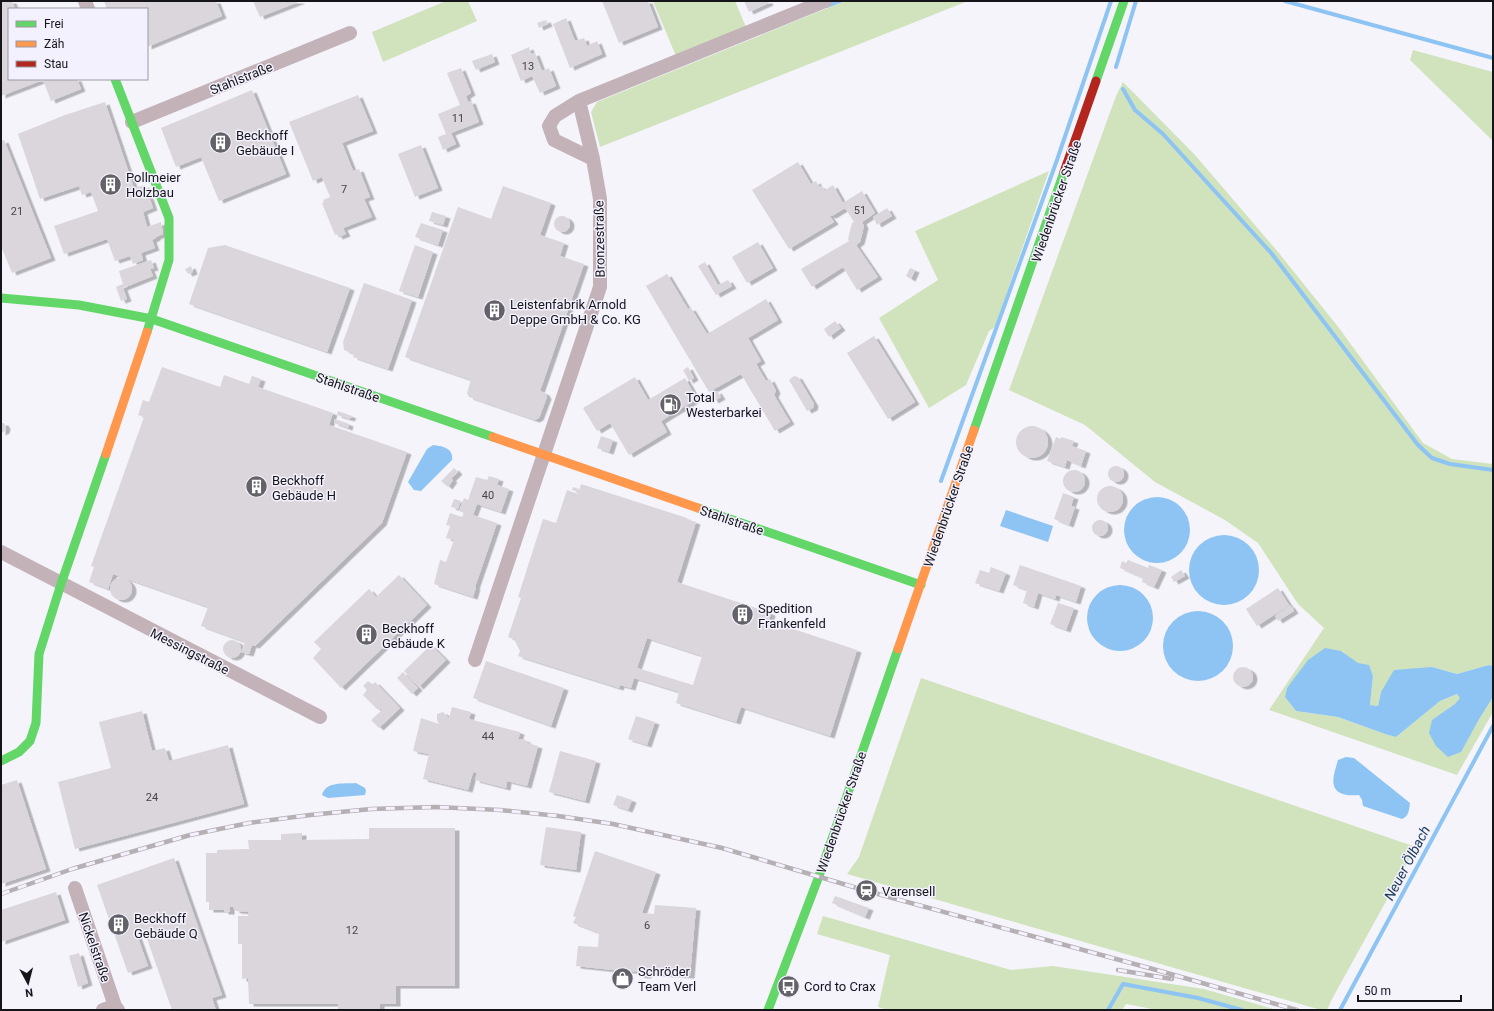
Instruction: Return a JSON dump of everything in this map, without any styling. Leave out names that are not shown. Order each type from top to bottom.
[{"type":"street","points":[[593,159],[554,140],[549,126],[555,116],[579,100],[825,1]]},
{"type":"street","name":"Wiedenbrücker Straße","points":[[768,1010],[819,876],[1124,1]]},
{"type":"street","name":"Stahlstraße","points":[[132,122],[350,33]]},
{"type":"street","points":[[1,761],[19,752],[30,741],[36,723],[39,654],[61,584],[152,319],[169,260],[169,218],[115,80]]},
{"type":"street","name":"Bronzestraße","points":[[544,455],[600,287],[600,199],[593,159],[579,100]]},
{"type":"street","name":"Stahlstraße","points":[[1,298],[79,305],[152,319],[921,585]]},
{"type":"street","points":[[474,660],[544,455]]},
{"type":"street","name":"Messingstraße","points":[[1,552],[320,717]]},
{"type":"street","name":"Nickelstraße","points":[[75,888],[112,1009]]},
{"type":"green space","points":[[446,1],[468,1],[477,21],[383,62],[372,32]]},
{"type":"green space","points":[[653,1],[735,1],[746,27],[676,56]]},
{"type":"green space","points":[[845,1],[968,1],[600,147],[591,112],[597,102]]},
{"type":"green space","points":[[1413,50],[1493,72],[1493,141],[1410,60]]},
{"type":"green space","points":[[1123,82],[1195,155],[1278,252],[1339,328],[1423,443],[1452,459],[1493,464],[1493,666],[1489,665],[1457,674],[1432,667],[1381,692],[1378,706],[1370,705],[1373,676],[1369,666],[1358,664],[1341,651],[1287,688],[1285,697],[1296,711],[1338,717],[1396,737],[1440,701],[1457,694],[1461,698],[1455,704],[1478,721],[1493,697],[1493,712],[1457,775],[1269,710],[1324,628],[1298,604],[1258,543],[1225,520],[1155,482],[1085,425],[1009,390],[1116,96]]},
{"type":"green space","points":[[1049,171],[995,327],[989,331],[966,385],[929,408],[879,318],[938,280],[915,231]]},
{"type":"green space","points":[[921,678],[1416,847],[1327,1010],[1321,1010],[847,874],[859,857]]},
{"type":"green space","points":[[823,916],[1011,970],[1053,966],[1204,989],[1277,1010],[1157,1010],[1126,1004],[1122,1010],[888,1010],[878,1007],[890,955],[817,934]]},
{"type":"water","points":[[433,445],[447,448],[451,453],[452,460],[421,491],[414,490],[408,482],[427,449]]},
{"type":"water","points":[[1150,497],[1164,497],[1176,502],[1185,511],[1190,523],[1188,543],[1181,554],[1164,563],[1150,563],[1138,558],[1129,549],[1124,537],[1124,523],[1129,511],[1138,502]]},
{"type":"water","points":[[1006,510],[1053,526],[1048,542],[1000,526]]},
{"type":"water","points":[[1217,535],[1231,535],[1244,541],[1253,550],[1257,556],[1259,570],[1257,584],[1249,595],[1238,603],[1231,605],[1217,605],[1210,603],[1199,595],[1191,584],[1189,577],[1189,563],[1191,556],[1199,545],[1210,537]]},
{"type":"water","points":[[1114,585],[1126,585],[1139,590],[1144,594],[1151,605],[1153,618],[1151,631],[1144,642],[1133,649],[1126,651],[1114,651],[1101,646],[1092,637],[1087,624],[1087,612],[1092,599],[1101,590]]},
{"type":"water","points":[[1191,611],[1205,611],[1218,617],[1227,626],[1233,639],[1231,659],[1223,671],[1205,681],[1191,681],[1178,675],[1169,666],[1163,653],[1163,639],[1169,626],[1178,617]]},
{"type":"water","points":[[1325,648],[1341,651],[1358,663],[1369,665],[1373,676],[1370,705],[1378,706],[1381,692],[1394,670],[1432,667],[1457,674],[1489,665],[1493,666],[1493,697],[1461,752],[1448,757],[1436,746],[1429,733],[1432,720],[1455,704],[1460,698],[1457,694],[1440,701],[1396,737],[1338,717],[1296,711],[1285,697],[1287,688],[1308,660]]},
{"type":"water","points":[[1346,757],[1354,758],[1410,803],[1406,816],[1402,819],[1363,806],[1359,795],[1347,795],[1338,792],[1334,784],[1334,774],[1338,760]]},
{"type":"water","points":[[356,783],[365,788],[365,795],[328,798],[322,795],[327,787],[331,785]]},
{"type":"building","points":[[1,1],[12,1],[15,8],[8,8],[8,80],[43,80],[1,96]]},
{"type":"building","points":[[104,1],[216,1],[222,16],[148,47],[148,8],[107,8]]},
{"type":"building","points":[[253,1],[301,1],[260,17]]},
{"type":"building","points":[[602,1],[648,1],[658,27],[619,43]]},
{"type":"building","points":[[744,1],[768,1],[769,3],[749,12]]},
{"type":"building","points":[[566,18],[575,41],[584,38],[587,46],[597,41],[602,54],[570,68],[553,24]]},
{"type":"building","points":[[546,20],[548,24],[539,28],[537,23]]},
{"type":"building","points":[[529,47],[531,54],[535,53],[542,71],[549,68],[556,86],[540,93],[532,76],[521,81],[511,55]]},
{"type":"building","points":[[492,54],[495,62],[476,70],[472,61]]},
{"type":"building","points":[[461,68],[471,93],[466,96],[468,102],[471,101],[479,122],[451,133],[456,144],[443,150],[438,137],[446,134],[438,114],[460,105],[447,73]]},
{"type":"building","points":[[43,80],[77,80],[81,89],[51,101]]},
{"type":"building","name":"Beckhoff Gebäude I","points":[[252,90],[286,174],[219,201],[201,157],[176,167],[161,128]]},
{"type":"building","points":[[358,95],[373,131],[342,143],[353,171],[359,169],[370,197],[364,199],[372,217],[343,228],[346,234],[338,237],[337,234],[335,235],[322,203],[324,202],[323,200],[330,197],[322,177],[313,181],[289,122]]},
{"type":"building","name":"Pollmeier Holzbau","points":[[105,102],[134,188],[145,185],[153,208],[143,212],[147,227],[161,222],[163,234],[152,240],[155,248],[141,253],[143,260],[133,264],[130,256],[115,261],[107,239],[64,254],[54,226],[98,211],[91,192],[82,195],[79,186],[40,199],[18,134],[65,115]]},
{"type":"building","points":[[4,140],[51,258],[12,273],[1,246],[1,141]]},
{"type":"building","points":[[421,145],[438,188],[415,197],[398,154]]},
{"type":"building","points":[[798,162],[811,184],[816,181],[819,187],[821,186],[824,191],[833,185],[843,203],[862,191],[875,213],[862,222],[864,226],[860,242],[856,245],[878,277],[857,290],[843,267],[812,287],[801,269],[849,241],[848,239],[852,223],[854,222],[845,208],[832,216],[829,215],[834,222],[789,249],[752,190]]},
{"type":"building","name":"Leistenfabrik Arnold Deppe GmbH & Co. KG","points":[[503,186],[551,203],[540,235],[564,243],[560,256],[584,264],[540,391],[545,393],[547,397],[539,418],[535,420],[469,397],[467,393],[471,380],[405,357],[458,207],[491,219]]},
{"type":"building","points":[[887,208],[892,216],[877,225],[873,217]]},
{"type":"building","points":[[432,212],[446,216],[443,225],[429,221]]},
{"type":"building","points":[[559,216],[565,216],[570,221],[568,230],[565,232],[559,232],[554,227],[554,221]]},
{"type":"building","points":[[421,223],[443,230],[438,245],[415,237]]},
{"type":"building","points":[[758,242],[773,268],[747,283],[732,257]]},
{"type":"building","points":[[225,245],[350,288],[327,352],[189,304],[208,248]]},
{"type":"building","points":[[415,245],[433,252],[418,297],[399,291]]},
{"type":"building","points":[[151,260],[154,268],[150,269],[153,276],[123,288],[127,299],[121,301],[116,287],[123,284],[119,271]]},
{"type":"building","points":[[705,262],[718,285],[728,280],[732,286],[716,295],[698,266]]},
{"type":"building","points":[[191,266],[193,272],[188,274],[185,269]]},
{"type":"building","points":[[910,268],[915,270],[911,279],[906,276]]},
{"type":"building","points":[[667,274],[688,309],[691,308],[707,334],[766,299],[778,320],[748,338],[761,361],[756,364],[766,381],[770,379],[776,391],[774,395],[790,422],[775,431],[741,374],[709,392],[646,286]]},
{"type":"building","points":[[364,283],[412,300],[388,369],[353,357],[354,354],[344,350],[343,342]]},
{"type":"building","points":[[835,321],[841,328],[829,337],[824,329]]},
{"type":"building","points":[[874,336],[915,402],[888,419],[847,353]]},
{"type":"building","name":"Beckhoff Gebäude H","points":[[162,367],[220,387],[224,375],[249,384],[252,376],[261,379],[258,387],[333,413],[329,425],[407,452],[382,523],[255,646],[252,645],[249,654],[241,652],[245,642],[201,626],[208,607],[113,574],[108,589],[89,582],[94,567],[91,566],[144,417],[138,415],[143,400],[149,402]]},
{"type":"building","points":[[688,367],[694,378],[689,381],[683,370]]},
{"type":"building","points":[[794,376],[798,377],[814,404],[813,408],[807,411],[789,380]]},
{"type":"building","points":[[635,377],[648,400],[685,378],[697,399],[661,421],[667,432],[629,455],[610,423],[597,431],[583,408]]},
{"type":"building","points":[[717,391],[721,397],[714,401],[711,395]]},
{"type":"building","points":[[338,411],[352,416],[350,419],[337,415]]},
{"type":"building","points":[[335,419],[349,424],[348,428],[334,423]]},
{"type":"building","points":[[1,423],[4,423],[6,427],[5,431],[1,433]]},
{"type":"building","points":[[1029,426],[1035,426],[1045,433],[1048,442],[1047,448],[1041,455],[1035,458],[1029,458],[1019,451],[1016,445],[1016,439],[1023,429]]},
{"type":"building","points":[[601,436],[613,440],[609,452],[597,448]]},
{"type":"building","points":[[1056,437],[1074,441],[1072,446],[1086,451],[1081,466],[1067,460],[1065,467],[1047,461]]},
{"type":"building","points":[[1113,466],[1119,466],[1124,471],[1122,480],[1119,482],[1113,482],[1108,477],[1108,471]]},
{"type":"building","points":[[454,468],[458,472],[451,479],[453,480],[448,487],[441,481]]},
{"type":"building","points":[[1074,470],[1082,473],[1085,481],[1082,489],[1074,492],[1066,489],[1063,481],[1066,473]]},
{"type":"building","points":[[489,476],[499,479],[497,485],[509,489],[501,512],[477,504],[473,515],[497,523],[473,597],[434,584],[440,560],[446,562],[454,540],[446,538],[450,526],[446,525],[450,513],[462,517],[464,513],[459,511],[464,498],[468,500],[476,477],[487,480]]},
{"type":"building","points":[[581,484],[696,522],[677,582],[771,613],[769,621],[857,650],[830,736],[741,707],[736,722],[676,703],[679,692],[634,678],[631,688],[620,685],[619,688],[518,656],[520,651],[514,639],[508,637],[521,598],[518,597],[543,519],[556,523],[567,490],[578,494]],"holes":[[[647,638],[702,656],[693,685],[637,668]]]},
{"type":"building","points":[[1110,486],[1119,490],[1123,499],[1119,508],[1110,512],[1101,508],[1097,499],[1101,490]]},
{"type":"building","points":[[573,487],[579,489],[578,492],[572,490]]},
{"type":"building","points":[[1063,493],[1074,497],[1071,506],[1075,507],[1069,525],[1054,519]]},
{"type":"building","points":[[454,499],[461,501],[458,509],[451,507]]},
{"type":"building","points":[[1097,520],[1103,520],[1108,525],[1106,534],[1103,536],[1097,536],[1092,531],[1092,525]]},
{"type":"building","points":[[1128,560],[1148,568],[1149,565],[1162,570],[1154,587],[1142,582],[1143,578],[1120,568],[1122,561],[1126,563]]},
{"type":"building","points":[[1020,565],[1081,586],[1076,602],[1056,595],[1055,599],[1038,593],[1034,607],[1023,603],[1027,590],[1013,585]]},
{"type":"building","points":[[991,567],[1006,573],[999,591],[975,583],[980,570],[989,573]]},
{"type":"building","points":[[1181,570],[1185,576],[1174,582],[1171,577]]},
{"type":"building","name":"Beckhoff Gebäude K","points":[[399,575],[427,605],[341,688],[313,658],[321,649],[314,642],[369,589],[376,597]]},
{"type":"building","points":[[121,578],[125,579],[131,585],[131,593],[125,599],[121,600],[117,599],[111,593],[110,589],[111,585],[117,579]]},
{"type":"building","points":[[1278,588],[1289,605],[1257,626],[1246,609]]},
{"type":"building","points":[[1058,603],[1074,608],[1066,630],[1050,624]]},
{"type":"building","points":[[1290,605],[1294,611],[1278,621],[1275,616]]},
{"type":"building","points":[[232,640],[238,643],[241,649],[238,655],[232,658],[226,655],[223,649],[226,643]]},
{"type":"building","points":[[431,645],[446,660],[419,687],[404,671]]},
{"type":"building","points":[[486,661],[564,688],[551,726],[473,698]]},
{"type":"building","points":[[1243,667],[1250,670],[1253,677],[1250,684],[1243,687],[1236,684],[1233,677],[1236,670]]},
{"type":"building","points":[[403,672],[418,688],[412,694],[397,678]]},
{"type":"building","points":[[368,681],[373,685],[375,682],[400,708],[379,728],[371,720],[382,710],[380,708],[378,710],[363,695],[367,690],[363,686]]},
{"type":"building","points":[[452,707],[471,712],[469,719],[520,732],[518,741],[520,739],[526,740],[527,743],[538,746],[527,786],[507,781],[506,788],[475,780],[477,773],[473,772],[468,790],[423,779],[429,754],[413,751],[421,718],[439,724],[437,714],[443,712],[449,718]]},
{"type":"building","points":[[142,711],[152,751],[165,748],[169,761],[228,745],[244,804],[75,849],[58,782],[111,768],[99,722]]},
{"type":"building","points":[[636,716],[655,722],[647,745],[628,739]]},
{"type":"building","points":[[560,751],[596,761],[585,801],[549,792]]},
{"type":"building","points":[[17,780],[46,869],[1,884],[1,785]]},
{"type":"building","points":[[617,795],[632,800],[628,810],[613,805]]},
{"type":"building","points":[[546,827],[581,832],[576,870],[540,865]]},
{"type":"building","points":[[369,828],[455,828],[455,986],[396,986],[396,1004],[380,1004],[380,1010],[338,1010],[338,1004],[249,1004],[248,978],[242,979],[242,944],[238,944],[238,916],[248,916],[249,912],[236,911],[233,907],[230,907],[230,912],[224,912],[224,910],[209,910],[209,902],[206,902],[206,853],[217,853],[217,850],[249,849],[248,840],[281,840],[281,834],[302,833],[302,840],[369,839]]},
{"type":"building","points":[[595,851],[656,872],[642,913],[654,914],[655,905],[696,908],[690,976],[647,973],[647,976],[643,976],[639,975],[640,972],[576,966],[578,946],[598,947],[599,933],[573,923],[576,917],[573,916]]},
{"type":"building","points":[[174,858],[222,995],[212,998],[216,1010],[172,1010],[145,933],[137,935],[148,966],[128,973],[97,885]]},
{"type":"building","points":[[56,892],[65,920],[1,942],[1,910]]},
{"type":"building","points":[[835,896],[869,908],[865,917],[832,903]]},
{"type":"building","points":[[79,953],[88,983],[78,987],[69,956]]},
{"type":"waterway","points":[[827,6],[840,1]]},
{"type":"waterway","points":[[941,481],[1057,160],[1111,1]]},
{"type":"waterway","points":[[1116,67],[1136,1]]},
{"type":"waterway","points":[[1285,1],[1493,58]]},
{"type":"waterway","points":[[1123,89],[1135,110],[1163,134],[1272,254],[1418,445],[1432,458],[1450,464],[1493,470]]},
{"type":"waterway","name":"Neuer Ölbach","points":[[1340,1010],[1493,726]]},
{"type":"waterway","points":[[1108,1010],[1123,984],[1198,998],[1242,1010]]},
{"type":"railway","points":[[1,894],[72,869],[190,835],[249,823],[371,809],[436,807],[500,810],[613,824],[722,848],[867,891],[1297,1010]]},
{"type":"railway","points":[[1118,970],[1172,979]]},
{"type":"traffic: fast","points":[[1096,81],[1124,1]]},
{"type":"traffic: fast","points":[[115,80],[169,218],[169,260],[147,332]]},
{"type":"traffic: fast","points":[[974,430],[1064,172]]},
{"type":"traffic: fast","points":[[1,298],[79,305],[152,319],[493,437]]},
{"type":"traffic: fast","points":[[1,761],[19,752],[30,741],[36,723],[39,654],[61,584],[106,454]]},
{"type":"traffic: fast","points":[[698,508],[921,585]]},
{"type":"traffic: fast","points":[[768,1010],[819,876],[898,649]]},
{"type":"traffic: slow","points":[[106,454],[147,332]]},
{"type":"traffic: slow","points":[[898,649],[974,430]]},
{"type":"traffic: slow","points":[[493,437],[698,508]]},
{"type":"traffic: jam","points":[[1064,172],[1096,81]]},
{"type":"place","name":"Beckhoff Gebäude I","points":[[220,142]]},
{"type":"place","name":"Pollmeier Holzbau","points":[[111,184]]},
{"type":"place","name":"Leistenfabrik Arnold Deppe GmbH & Co. KG","points":[[495,311]]},
{"type":"place","name":"Total Westerbarkei","points":[[671,404]]},
{"type":"place","name":"Beckhoff Gebäude H","points":[[257,487]]},
{"type":"place","name":"Spedition Frankenfeld","points":[[743,615]]},
{"type":"place","name":"Beckhoff Gebäude K","points":[[366,635]]},
{"type":"place","name":"Varensell","points":[[867,891]]},
{"type":"place","name":"Beckhoff Gebäude Q","points":[[119,925]]},
{"type":"place","name":"Schröder Team Verl","points":[[623,978]]},
{"type":"place","name":"Cord to Crax","points":[[788,986]]}]
